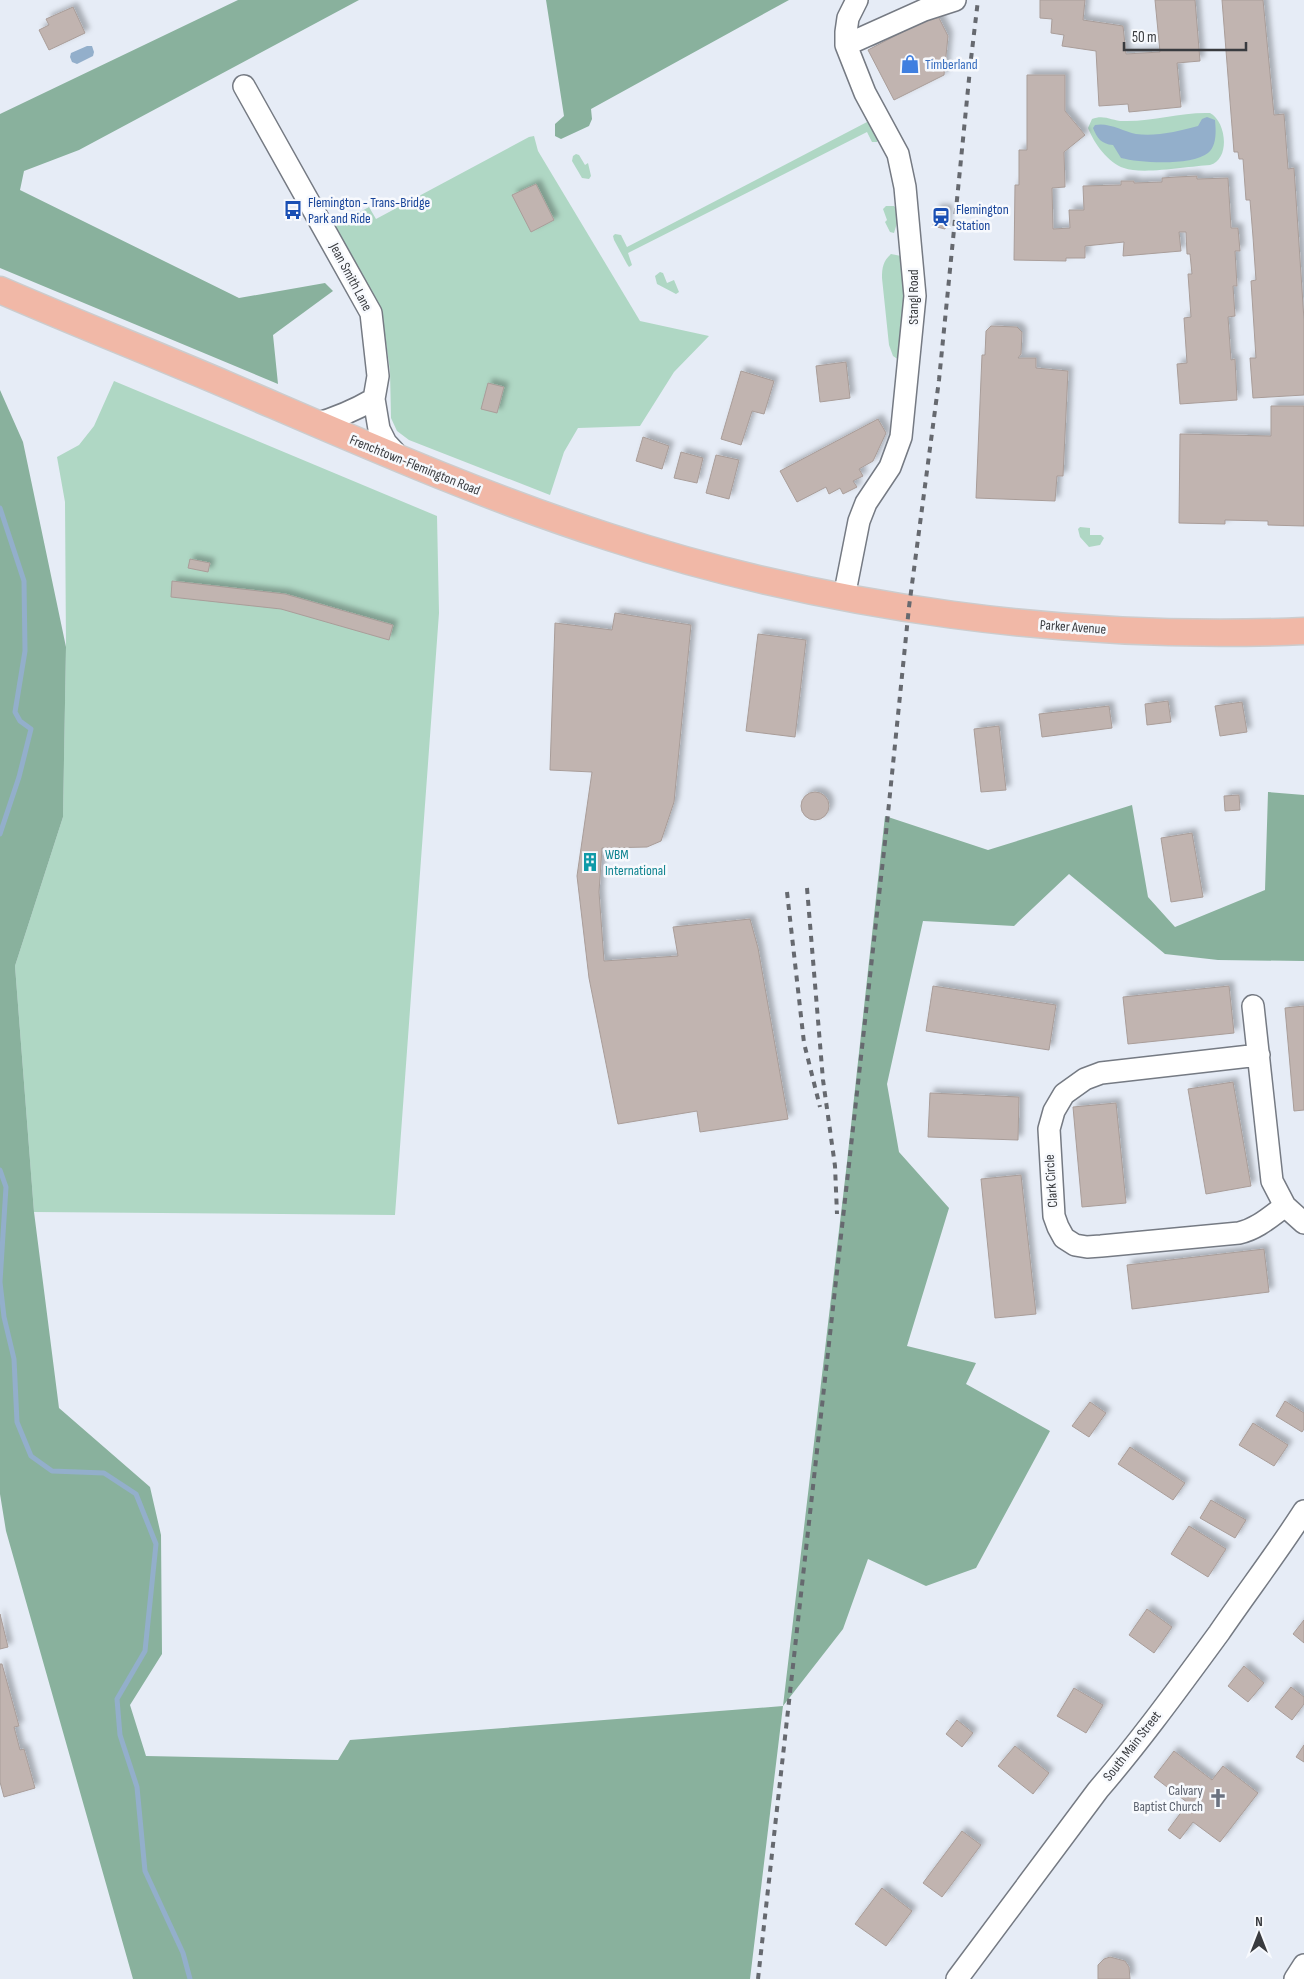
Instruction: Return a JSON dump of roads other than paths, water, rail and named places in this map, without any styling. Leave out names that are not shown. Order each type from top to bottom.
[{"type":"main road","name":"Frenchtown-Flemington Road","points":[[0,290],[315,424],[528,510],[619,541],[756,578],[844,597]]},
{"type":"main road","name":"Parker Avenue","points":[[844,597],[1028,623],[1108,629],[1243,633],[1304,631]]},
{"type":"street","name":"Stangl Road","points":[[844,597],[859,521],[866,503],[890,467],[901,437],[915,296],[911,235],[900,160],[865,93],[846,45],[848,18],[857,0]]},
{"type":"street","points":[[846,45],[924,10],[955,0]]},
{"type":"street","name":"Jean Smith Lane","points":[[244,86],[371,313],[378,376],[374,399],[379,429],[386,443],[400,459]]},
{"type":"street","points":[[315,424],[359,408],[374,399]]},
{"type":"street","points":[[1253,1006],[1270,1171],[1275,1190],[1285,1206],[1304,1223]]},
{"type":"street","name":"Clark Circle","points":[[1259,1055],[1101,1073],[1085,1079],[1064,1094],[1054,1111],[1049,1130],[1054,1216],[1064,1238],[1081,1246],[1101,1246],[1239,1233],[1259,1225],[1285,1206]]},
{"type":"street","name":"South Main Street","points":[[957,1979],[1098,1790],[1198,1663],[1267,1567],[1304,1511]]},
{"type":"street","points":[[1295,1979],[1304,1965]]},
{"type":"water","points":[[87,46],[92,46],[93,56],[77,64],[72,62],[71,53]]},
{"type":"water","points":[[1207,117],[1215,120],[1216,128],[1211,150],[1200,157],[1178,162],[1153,162],[1121,158],[1113,145],[1100,140],[1093,128],[1095,125],[1100,124],[1136,134],[1159,134],[1198,126],[1202,119]]},
{"type":"waterway","points":[[0,508],[24,581],[25,651],[15,712],[20,721],[31,729],[19,777],[0,834]]},
{"type":"waterway","points":[[0,1170],[6,1187],[0,1282],[4,1317],[14,1359],[17,1422],[31,1456],[52,1471],[104,1473],[136,1494],[156,1544],[145,1651],[117,1699],[120,1735],[137,1787],[145,1871],[183,1953],[190,1979]]},
{"type":"railway","points":[[758,1979],[886,833],[909,607],[939,380],[978,0]]},
{"type":"railway","points":[[807,888],[823,1080],[835,1166],[837,1214]]},
{"type":"railway","points":[[787,892],[804,1043],[820,1107]]},
{"type":"place","name":"Timberland","points":[[910,64]]},
{"type":"place","name":"Flemington - Trans-Bridge Park and Ride","points":[[293,210]]},
{"type":"place","name":"Flemington Station","points":[[941,217]]},
{"type":"place","name":"WBM International","points":[[590,862]]},
{"type":"place","name":"Calvary Baptist Church","points":[[1218,1798]]}]
